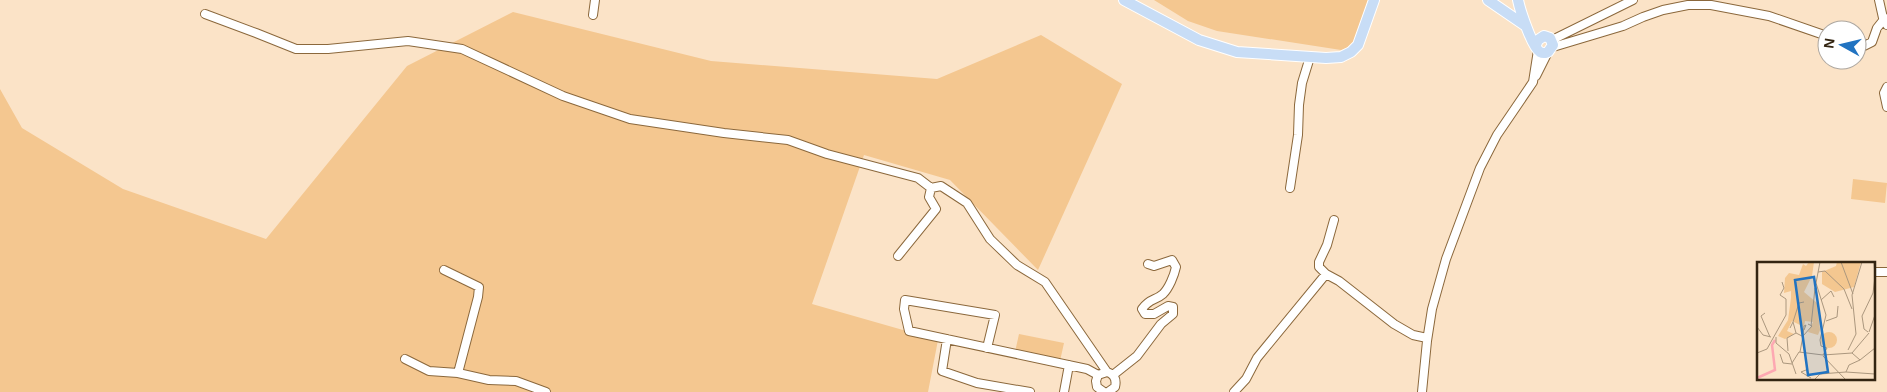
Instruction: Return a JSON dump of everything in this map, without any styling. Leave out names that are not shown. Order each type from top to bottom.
[{"type":"main road","points":[[1124,0],[1212,45],[1237,52],[1310,57],[1341,57],[1355,49],[1360,41],[1374,0]]},
{"type":"main road","points":[[1490,0],[1511,6],[1514,0]]},
{"type":"main road","points":[[1518,0],[1525,26]]},
{"type":"main road","points":[[1505,5],[1545,45]]},
{"type":"street","points":[[593,15],[596,0]]},
{"type":"street","points":[[1422,392],[1432,309],[1446,259],[1480,168],[1497,135],[1532,82],[1545,45],[1633,0]]},
{"type":"street","points":[[1867,44],[1872,42],[1878,28],[1886,22],[1883,18],[1879,0]]},
{"type":"street","points":[[1545,45],[1623,26],[1663,10],[1711,4],[1769,16],[1817,33]]},
{"type":"street","points":[[205,14],[296,50],[328,49],[408,41],[462,49],[563,96],[630,119],[788,140],[827,154],[918,178],[931,188],[941,186],[967,203],[990,238],[1017,265],[1045,282],[1116,380],[1115,386]]},
{"type":"street","points":[[1290,188],[1298,134],[1302,83],[1310,57]]},
{"type":"street","points":[[1887,87],[1884,93],[1887,107]]},
{"type":"street","points":[[898,256],[936,209],[929,197],[931,188]]},
{"type":"street","points":[[1334,220],[1327,245],[1319,262],[1319,267],[1394,324],[1413,335],[1427,338]]},
{"type":"street","points":[[988,348],[995,315],[905,300],[904,309],[909,331],[1069,366],[1087,369],[1098,375],[1110,373],[1137,356],[1161,324],[1173,314],[1173,307],[1168,306],[1154,314],[1145,314],[1142,309],[1148,302],[1163,294],[1173,278],[1176,268],[1172,260],[1154,266],[1148,264]]},
{"type":"street","points":[[444,270],[479,287],[458,373]]},
{"type":"street","points":[[1874,272],[1887,272]]},
{"type":"street","points":[[1234,392],[1246,379],[1256,358],[1326,274]]},
{"type":"street","points":[[947,339],[942,371],[977,383],[1030,392]]},
{"type":"street","points":[[405,359],[429,371],[458,373],[489,380],[516,380],[546,392]]},
{"type":"street","points":[[1064,392],[1069,366]]},
{"type":"street","points":[[1098,375],[1096,384],[1104,392],[1115,386]]},
{"type":"street","points":[[1115,386],[1123,392]]},
{"type":"shaded area","points":[[1154,0],[1369,0],[1353,45],[1341,50],[1217,31],[1188,21]]},
{"type":"shaded area","points":[[513,12],[711,61],[937,79],[1041,35],[1122,84],[1038,270],[950,180],[864,155],[812,304],[938,340],[928,392],[0,392],[0,89],[22,128],[123,189],[266,239],[407,66]]},
{"type":"shaded area","points":[[1853,179],[1887,183],[1885,203],[1851,199]]},
{"type":"shaded area","points":[[1019,334],[1064,343],[1060,361],[1015,352]]}]
